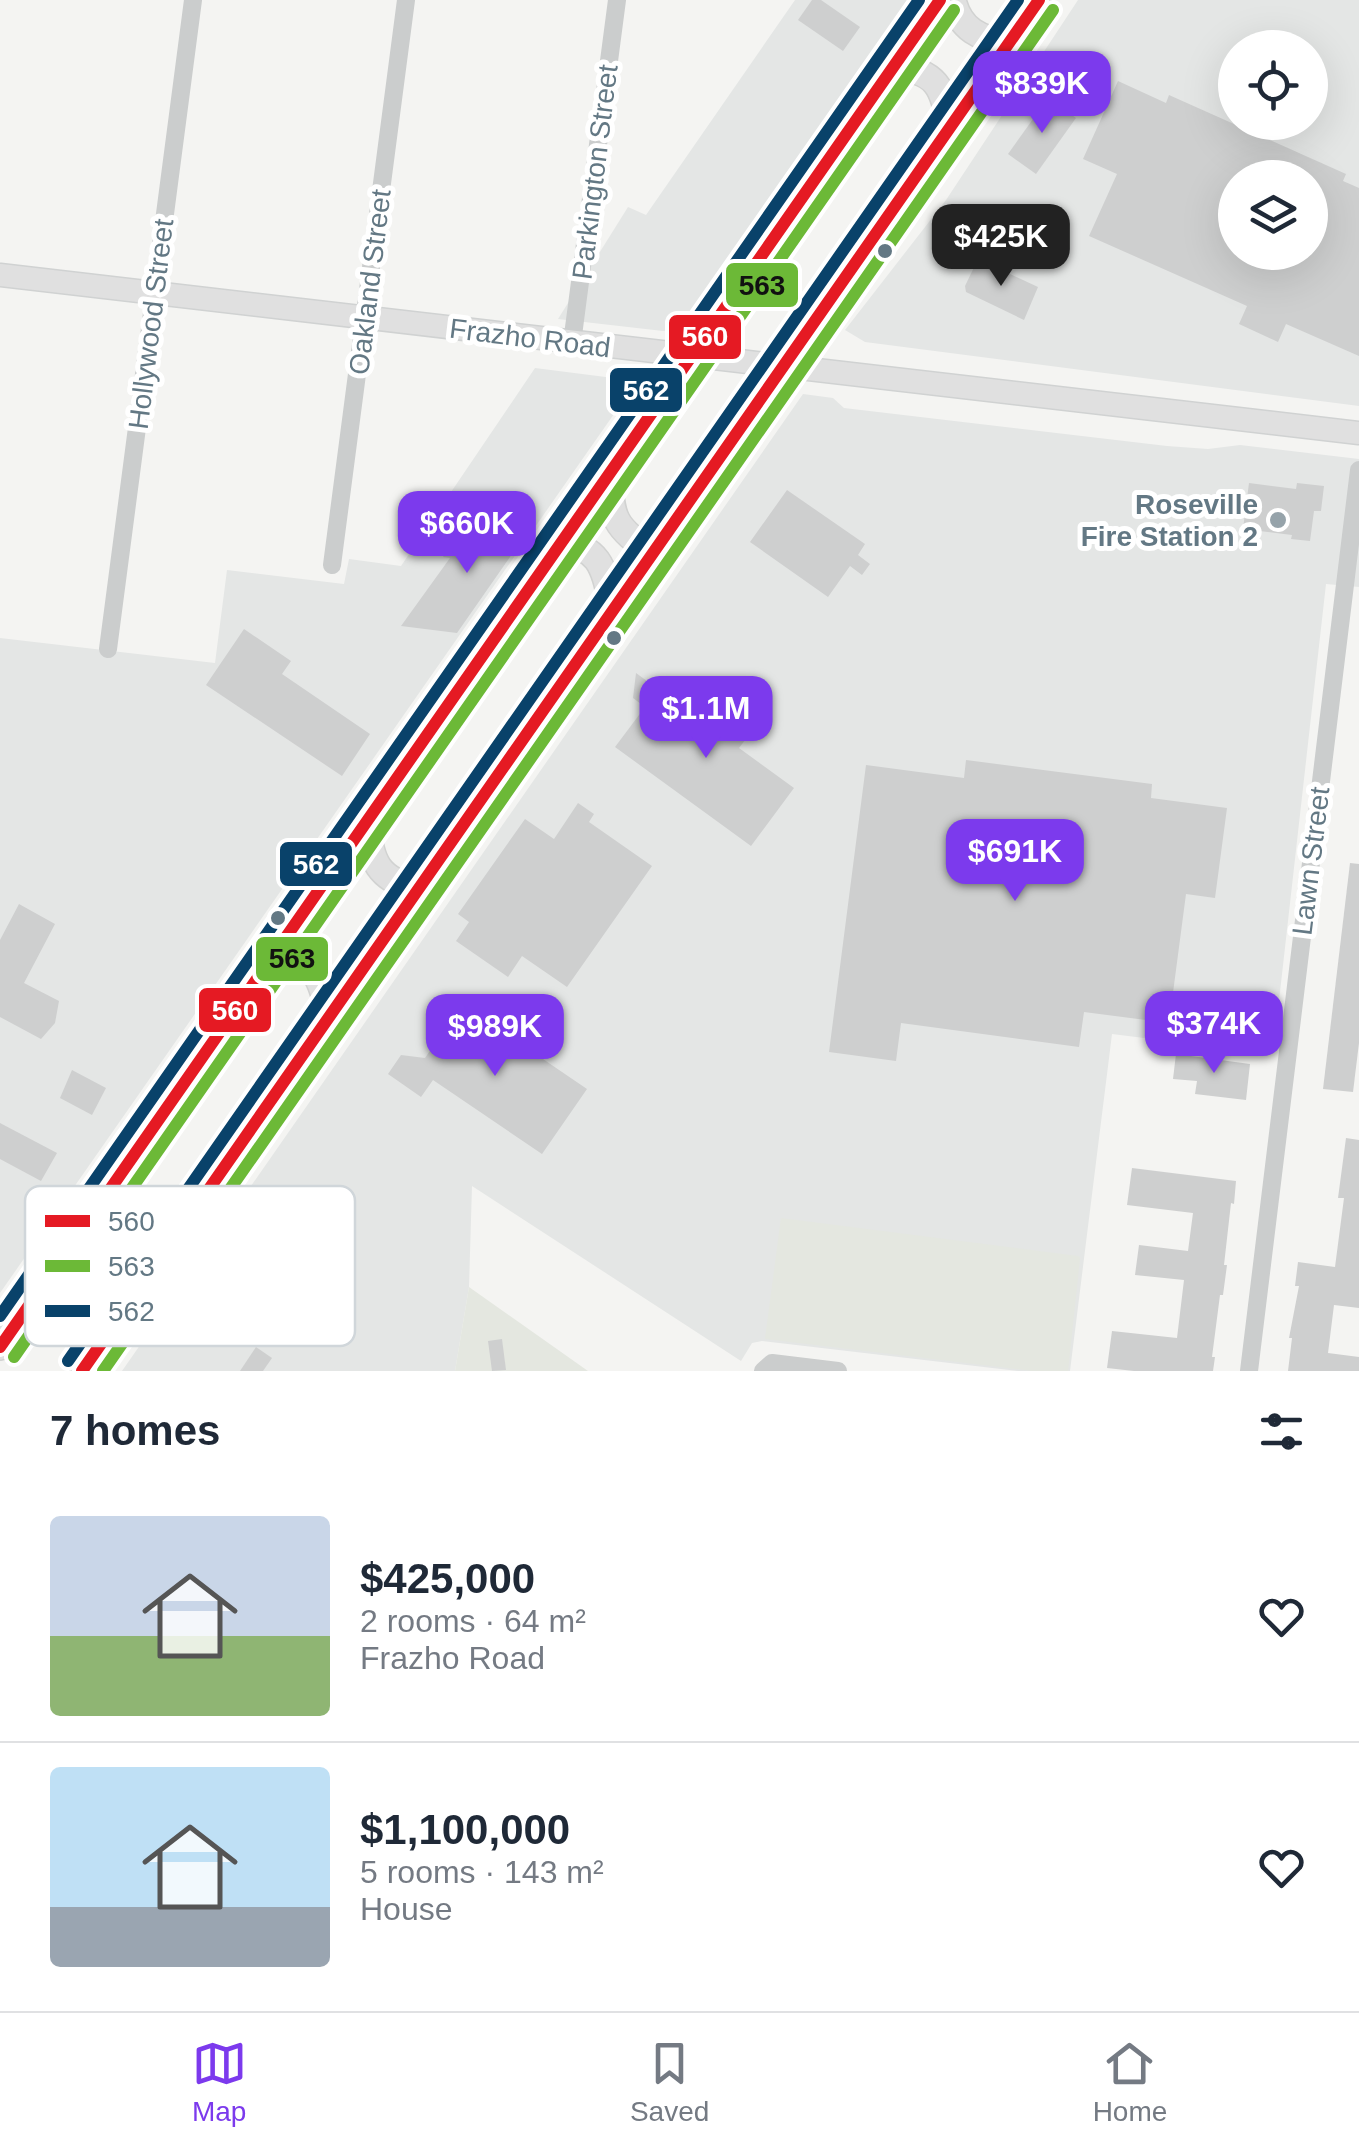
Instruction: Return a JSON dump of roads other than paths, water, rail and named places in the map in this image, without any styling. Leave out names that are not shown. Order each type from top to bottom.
[{"type":"main road","points":[[112,1186],[940,0]]},
{"type":"main road","points":[[953,0],[969,30],[1008,44]]},
{"type":"main road","points":[[211,1186],[1038,0]]},
{"type":"main road","points":[[893,66],[918,70],[936,82],[942,91],[950,127]]},
{"type":"main road","points":[[610,473],[617,522],[630,538],[652,553]]},
{"type":"main road","points":[[558,545],[580,546],[595,556],[606,578],[613,610]]},
{"type":"main road","points":[[366,820],[370,847],[384,874],[417,890]]},
{"type":"main road","points":[[273,955],[306,963],[321,983],[329,1017]]},
{"type":"main road","points":[[0,1346],[8,1320]]},
{"type":"main road","points":[[82,1371],[100,1346]]},
{"type":"street","name":"Hollywood Street","points":[[108,649],[193,0]]},
{"type":"street","name":"Oakland Street","points":[[332,565],[406,0]]},
{"type":"street","name":"Parkington Street","points":[[572,343],[617,0]]},
{"type":"street","name":"Frazho Road","points":[[0,276],[1359,433]]},
{"type":"street","name":"Lawn Street","points":[[1249,1371],[1359,470]]},
{"type":"street","points":[[763,1371],[772,1363],[838,1371]]},
{"type":"place","name":"Roseville Fire Station 2","points":[[1278,520]]}]
